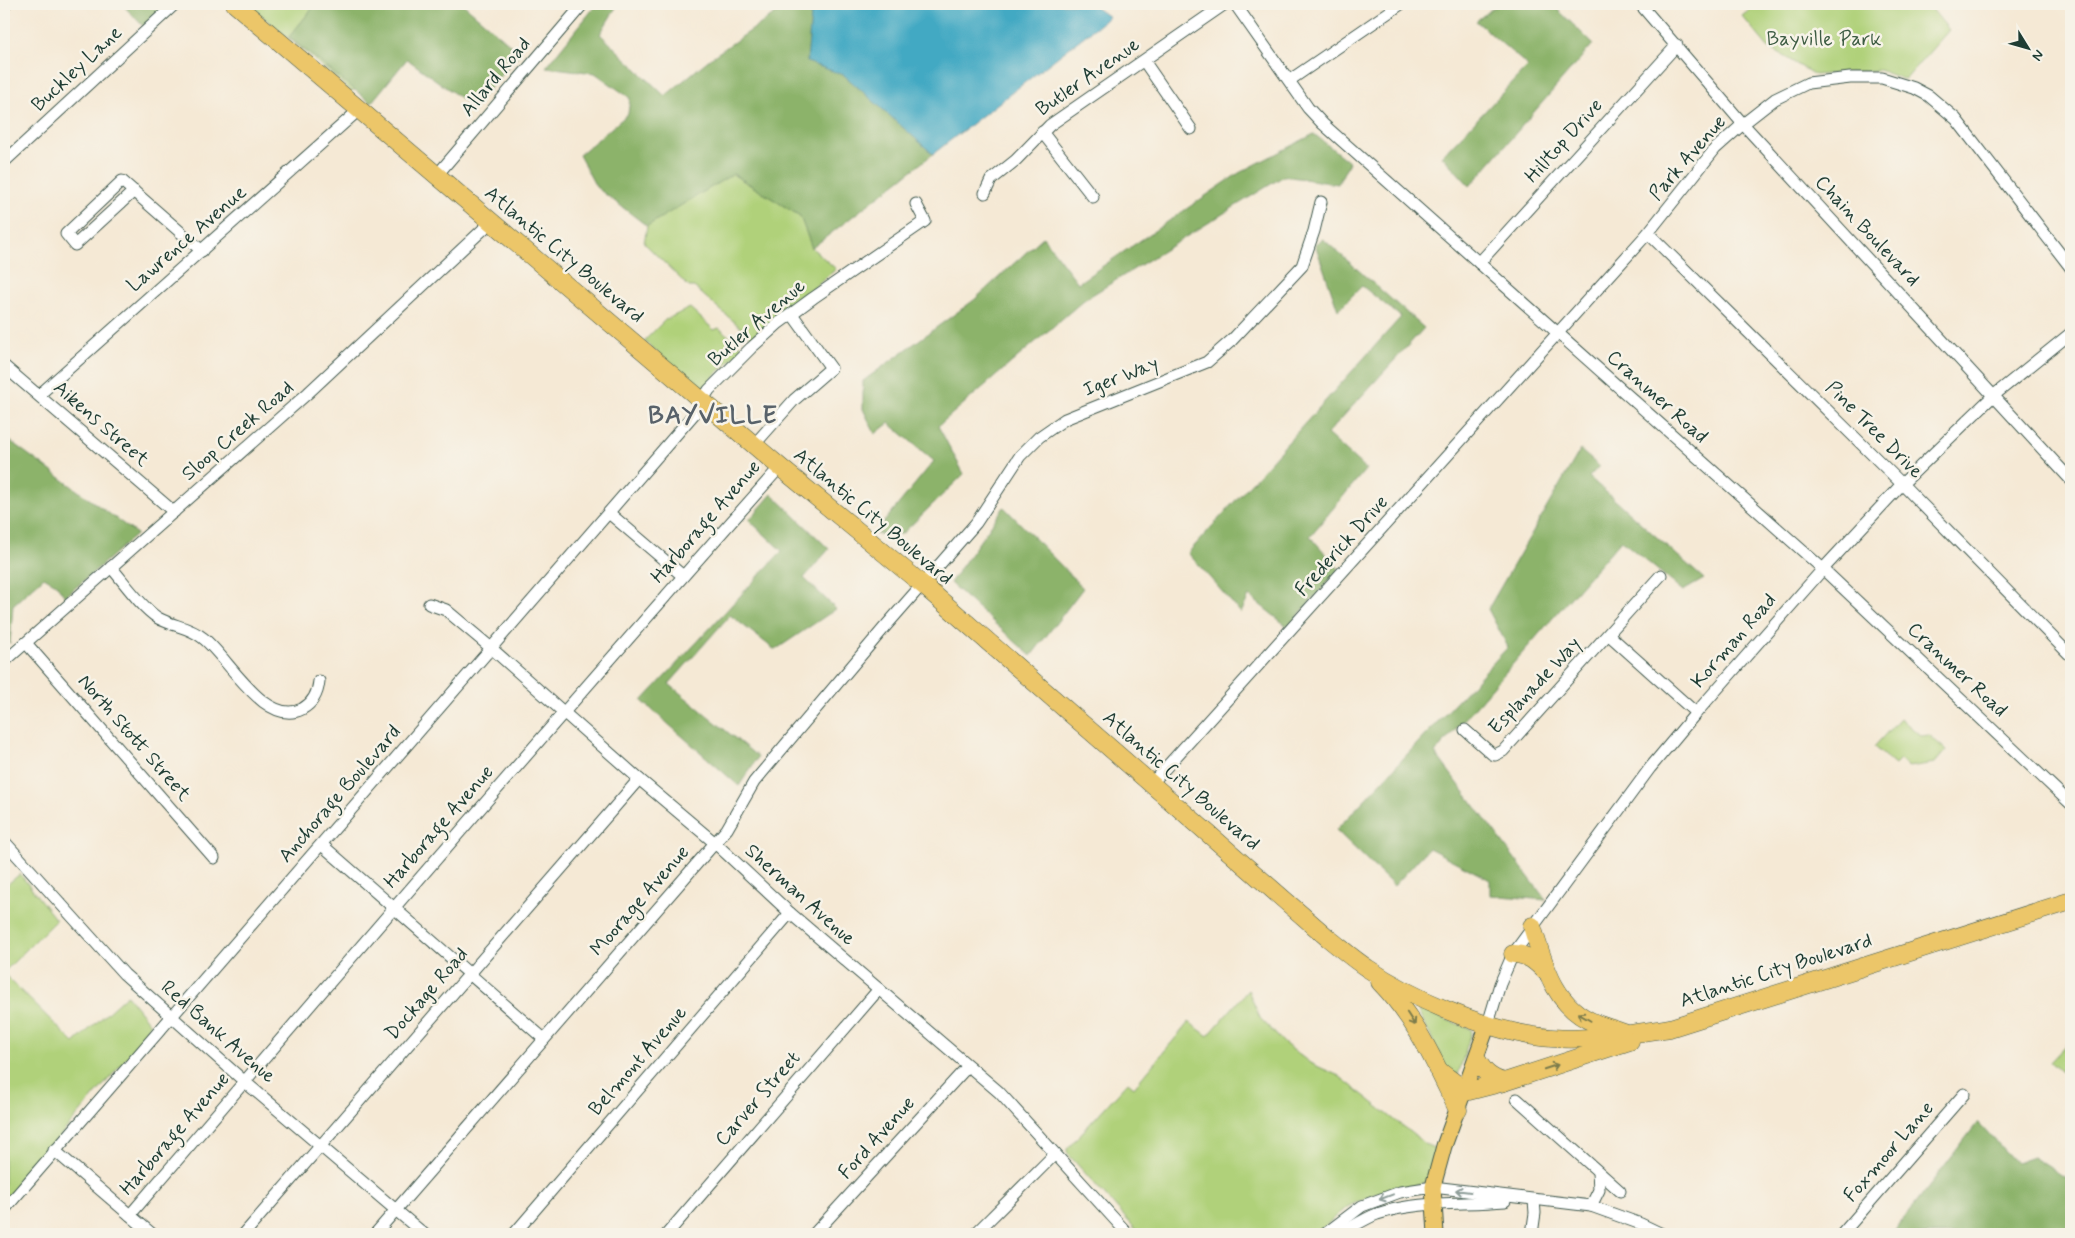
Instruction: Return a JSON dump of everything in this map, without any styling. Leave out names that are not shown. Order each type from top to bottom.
[{"type":"highway","name":"Atlantic City Boulevard","points":[[235,4],[780,467],[923,585],[1328,938],[1368,968],[1416,996],[1488,1024],[1534,1036],[1590,1039],[1630,1034],[1670,1028],[2071,901]]},
{"type":"highway","points":[[1532,926],[1546,972],[1559,997],[1574,1011],[1593,1023],[1630,1034]]},
{"type":"highway","points":[[1513,954],[1522,954],[1532,959],[1546,972]]},
{"type":"highway","points":[[1368,968],[1406,1012],[1458,1110]]},
{"type":"highway","points":[[1437,1069],[1448,1079],[1458,1084],[1465,1092],[1504,1082],[1670,1028]]},
{"type":"highway","points":[[1476,1060],[1491,1078],[1504,1082]]},
{"type":"main road","points":[[1436,1234],[1433,1188],[1444,1146],[1488,1024]]},
{"type":"street","name":"Buckley Lane","points":[[4,162],[175,4]]},
{"type":"street","name":"Allard Road","points":[[437,175],[583,4]]},
{"type":"street","name":"Butler Avenue","points":[[985,193],[991,180],[1016,160],[1042,132],[1225,4]]},
{"type":"street","name":"Cranmer Road","points":[[1235,4],[1323,124],[1823,569],[2071,804]]},
{"type":"street","points":[[1290,80],[1401,4]]},
{"type":"street","name":"Chain Boulevard","points":[[1640,4],[1742,124],[2071,480]]},
{"type":"street","name":"Hilltop Drive","points":[[1479,262],[1676,45]]},
{"type":"street","points":[[1144,61],[1191,129]]},
{"type":"street","name":"Park Avenue","points":[[1558,333],[1648,233],[1716,150],[1742,124],[1775,99],[1808,83],[1850,78],[1882,78],[1914,88],[1929,96],[1956,119],[2071,268]]},
{"type":"street","name":"Lawrence Avenue","points":[[39,395],[360,109]]},
{"type":"street","points":[[1042,132],[1093,197]]},
{"type":"street","points":[[134,191],[75,245],[66,234],[122,181],[134,191],[202,251]]},
{"type":"street","name":"Iger Way","points":[[923,585],[976,523],[1020,456],[1044,433],[1065,420],[1207,362],[1232,340],[1302,266],[1314,232],[1321,202]]},
{"type":"street","name":"Butler Avenue","points":[[702,401],[709,390],[751,348],[792,314],[924,221],[916,204]]},
{"type":"street","name":"Sloop Creek Road","points":[[4,662],[369,338],[492,222]]},
{"type":"street","name":"Pine Tree Drive","points":[[1648,233],[1902,484],[2071,656]]},
{"type":"street","points":[[754,445],[794,400],[831,368],[792,314]]},
{"type":"street","name":"Frederick Drive","points":[[1152,784],[1558,333]]},
{"type":"street","name":"Korman Road","points":[[1488,1024],[1500,984],[1513,954],[1650,768],[1696,713],[1823,569],[1902,484],[1993,396],[2071,333]]},
{"type":"street","name":"Aikens Street","points":[[4,366],[174,512]]},
{"type":"street","name":"Anchorage Boulevard","points":[[4,1210],[54,1150],[322,845],[490,647],[694,414],[702,401]]},
{"type":"street","name":"Harborage Avenue","points":[[130,1215],[496,789],[780,467]]},
{"type":"street","points":[[609,512],[683,576]]},
{"type":"street","points":[[111,567],[156,617],[191,630],[204,638],[260,699],[271,708],[284,712],[303,708],[316,694],[319,681]]},
{"type":"street","name":"Esplanade Way","points":[[1465,730],[1492,754],[1495,755],[1503,751],[1609,636],[1661,575]]},
{"type":"street","name":"Moorage Avenue","points":[[375,1234],[727,829],[754,782],[923,585]]},
{"type":"street","name":"Sherman Avenue","points":[[429,604],[446,610],[490,647],[564,714],[715,843],[790,913],[999,1092],[1128,1234]]},
{"type":"street","name":"Esplanade Way","points":[[1609,636],[1696,713]]},
{"type":"street","name":"North Stott Street","points":[[26,643],[214,858]]},
{"type":"street","name":"Dockage Road","points":[[244,1234],[319,1145],[639,779]]},
{"type":"street","name":"Red Bank Avenue","points":[[4,842],[99,949],[124,974],[245,1082],[424,1234]]},
{"type":"street","points":[[322,845],[544,1039]]},
{"type":"street","name":"Belmont Avenue","points":[[514,1234],[790,913]]},
{"type":"street","name":"Carver Street","points":[[667,1234],[879,989]]},
{"type":"street","name":"Ford Avenue","points":[[814,1234],[968,1066]]},
{"type":"street","name":"Foxmoor Lane","points":[[1842,1234],[1964,1094]]},
{"type":"street","points":[[1517,1099],[1620,1191]]},
{"type":"street","points":[[54,1150],[152,1234]]},
{"type":"street","points":[[975,1234],[1054,1154]]},
{"type":"street","points":[[1591,1206],[1599,1190],[1598,1172]]},
{"type":"street","points":[[1325,1234],[1362,1206],[1400,1192],[1433,1188],[1591,1206],[1641,1224],[1662,1234]]},
{"type":"street","points":[[1339,1234],[1376,1215],[1405,1207],[1434,1203],[1484,1203],[1530,1200]]},
{"type":"street","points":[[1530,1200],[1536,1213],[1532,1234]]},
{"type":"green space","points":[[122,4],[167,4],[143,26]]},
{"type":"green space","points":[[253,4],[316,4],[289,37],[355,90],[351,91],[255,10]]},
{"type":"green space","points":[[316,4],[463,4],[520,53],[473,107],[407,59],[371,103],[289,37]]},
{"type":"green space","points":[[597,4],[618,4],[600,34],[665,96],[712,57],[790,4],[812,4],[807,62],[844,75],[933,154],[812,248],[800,216],[733,174],[647,226],[596,187],[579,155],[628,114],[630,98],[595,73],[546,67]]},
{"type":"green space","points":[[1498,4],[1552,4],[1593,44],[1470,186],[1442,156],[1528,66],[1476,21]]},
{"type":"green space","name":"Bayville Park","points":[[1757,4],[1928,4],[1949,30],[1905,80],[1879,70],[1815,75],[1768,47],[1742,16]]},
{"type":"green space","points":[[1314,134],[1349,162],[1338,184],[1284,176],[1084,300],[938,426],[964,474],[902,534],[874,534],[934,461],[889,423],[875,434],[863,409],[863,381],[974,300],[1043,237],[1078,283],[1239,173]]},
{"type":"green space","points":[[732,174],[800,216],[812,248],[836,269],[754,339],[694,287],[689,287],[644,243],[647,226]]},
{"type":"green space","points":[[1323,239],[1424,328],[1327,434],[1366,469],[1310,536],[1339,569],[1288,627],[1249,596],[1241,613],[1188,553],[1401,317],[1362,286],[1338,310],[1315,244]]},
{"type":"green space","points":[[690,308],[714,330],[719,328],[742,347],[706,386],[699,388],[644,341],[665,320]]},
{"type":"green space","points":[[10,441],[137,534],[65,597],[56,584],[44,577],[13,605],[10,644],[4,635],[4,446]]},
{"type":"green space","points":[[1580,450],[1599,466],[1589,477],[1704,579],[1683,591],[1621,540],[1435,753],[1546,900],[1490,895],[1490,880],[1429,848],[1394,886],[1336,830],[1508,647],[1488,609]]},
{"type":"green space","points":[[772,494],[829,549],[804,578],[836,609],[775,650],[730,615],[669,684],[758,757],[739,786],[642,701],[782,551],[749,520]]},
{"type":"green space","points":[[1004,507],[1083,588],[1031,656],[950,583]]},
{"type":"green space","points":[[1900,718],[1921,736],[1929,735],[1946,750],[1935,763],[1908,767],[1900,760],[1895,765],[1874,747]]},
{"type":"green space","points":[[20,874],[56,920],[4,972],[4,887]]},
{"type":"green space","points":[[4,974],[74,1043],[127,995],[150,1024],[138,1045],[4,1201]]},
{"type":"green space","points":[[1248,990],[1260,1018],[1284,1043],[1310,1063],[1339,1076],[1425,1144],[1434,1148],[1435,1152],[1430,1175],[1421,1184],[1376,1193],[1347,1207],[1316,1234],[1140,1234],[1067,1153],[1067,1149],[1128,1082],[1134,1087],[1189,1022],[1208,1036]]},
{"type":"green space","points":[[1418,1009],[1471,1029],[1458,1075],[1447,1069]]},
{"type":"green space","points":[[2071,1040],[2071,1081],[2050,1062]]},
{"type":"green space","points":[[1978,1122],[2016,1163],[2033,1157],[2071,1181],[2071,1234],[1892,1234]]},
{"type":"water","points":[[812,4],[1091,4],[1109,17],[933,154],[844,75],[807,62]]},
{"type":"district","name":"BAYVILLE","points":[[713,416]]}]
